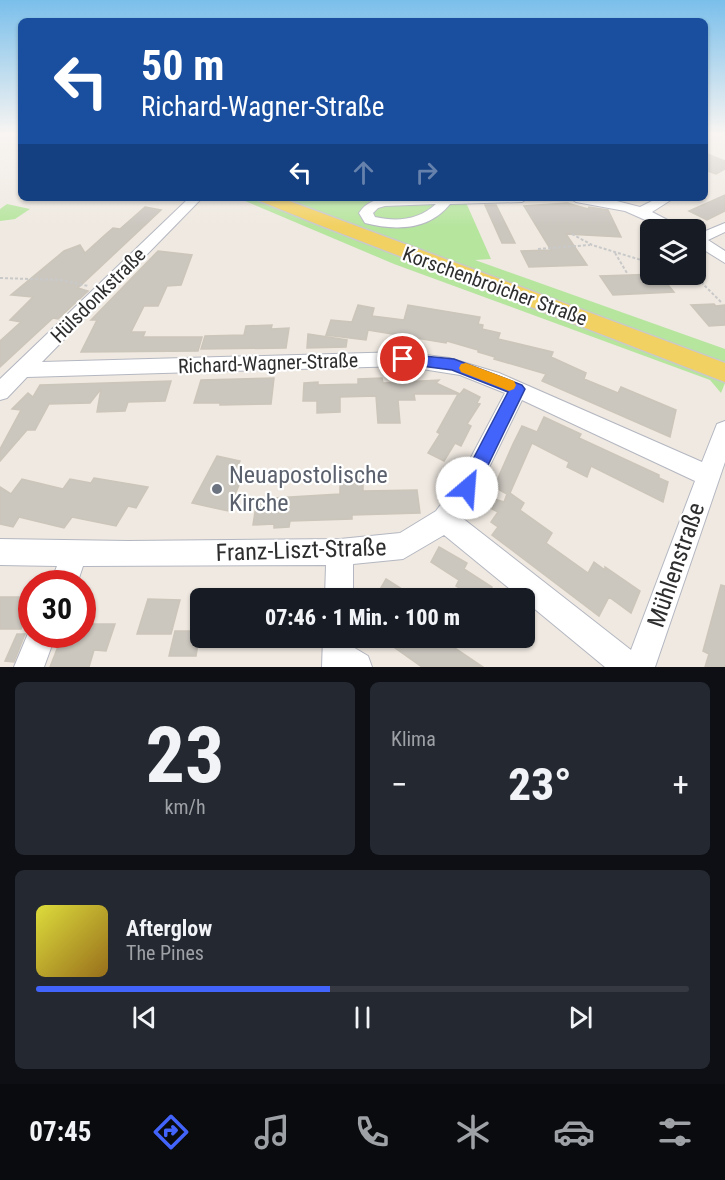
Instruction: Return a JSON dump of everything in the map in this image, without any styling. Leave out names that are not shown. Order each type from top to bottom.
[{"type":"main road","name":"Korschenbroicher Straße","points":[[274,201],[397,250],[725,373]]},
{"type":"street","name":"Hülsdonkstraße","points":[[0,392],[193,201]]},
{"type":"street","points":[[446,201],[433,216],[416,222],[385,224],[370,220],[366,213],[373,205],[384,202],[446,201]]},
{"type":"street","points":[[608,201],[643,211],[659,219]]},
{"type":"street","points":[[643,211],[662,201]]},
{"type":"street","points":[[706,235],[725,226]]},
{"type":"street","points":[[706,245],[725,258]]},
{"type":"street","name":"Richard-Wagner-Straße","points":[[22,370],[421,359],[464,367],[707,475]]},
{"type":"street","name":"Franz-Liszt-Straße","points":[[0,552],[75,554],[340,552],[403,546],[445,520],[467,488],[517,389]]},
{"type":"street","name":"Mühlenstraße","points":[[640,667],[725,430]]},
{"type":"street","points":[[445,520],[629,667]]},
{"type":"street","points":[[339,588],[340,552]]},
{"type":"street","points":[[69,570],[75,554]]},
{"type":"street","points":[[29,667],[36,648]]},
{"type":"path","points":[[380,201],[384,202]]},
{"type":"path","points":[[572,234],[592,245],[640,260]]},
{"type":"path","points":[[538,249],[592,245]]},
{"type":"path","points":[[614,252],[627,273]]},
{"type":"path","points":[[0,278],[62,280],[104,289]]},
{"type":"path","points":[[705,285],[722,303]]},
{"type":"green space","points":[[245,201],[258,201],[722,379],[725,383],[721,393],[710,380],[394,264]]},
{"type":"green space","points":[[291,201],[465,201],[491,259],[475,260],[725,349],[725,362],[375,237]]},
{"type":"green space","points":[[7,204],[30,209],[15,219],[0,221],[0,209]]},
{"type":"building","points":[[708,164],[725,164],[725,169],[716,174],[708,171]]},
{"type":"building","points":[[725,195],[725,211],[707,220],[689,211]]},
{"type":"building","points":[[567,203],[588,209],[589,207],[608,210],[621,237],[566,234],[587,265],[529,267],[521,251],[551,250],[524,206]]},
{"type":"building","points":[[485,205],[496,205],[515,243],[502,243]]},
{"type":"building","points":[[145,207],[161,210],[78,288],[88,291],[58,319],[53,318],[0,367],[0,341],[21,322],[10,320],[33,297],[11,295],[64,251],[80,245],[85,253],[113,228],[120,229]]},
{"type":"building","points":[[158,251],[192,255],[181,285],[167,286],[158,306],[144,306],[131,332],[145,332],[143,337],[202,337],[198,351],[81,352],[97,320],[91,320]]},
{"type":"building","points":[[640,275],[640,285],[668,285],[674,292],[613,295],[600,276]]},
{"type":"building","points":[[714,304],[716,306],[725,305],[725,325],[709,326],[691,305]]},
{"type":"building","points":[[358,305],[374,308],[372,316],[404,320],[408,305],[480,317],[478,324],[483,325],[482,329],[500,333],[498,339],[553,352],[551,357],[586,373],[584,379],[618,393],[621,387],[676,410],[670,437],[542,381],[546,374],[494,359],[495,357],[478,352],[478,350],[447,341],[446,343],[368,330],[366,340],[326,335],[331,320],[352,322]]},
{"type":"building","points":[[272,325],[271,329],[289,328],[286,348],[201,349],[205,336],[244,335],[246,326]]},
{"type":"building","points":[[308,334],[347,340],[346,347],[307,348]]},
{"type":"building","points":[[274,378],[271,404],[194,403],[201,380]]},
{"type":"building","points":[[382,378],[383,383],[439,380],[436,383],[460,394],[464,389],[480,397],[477,403],[480,404],[467,424],[471,426],[461,446],[455,443],[444,461],[428,453],[440,434],[437,432],[458,394],[414,394],[415,400],[398,400],[400,423],[378,423],[376,396],[340,397],[340,412],[317,413],[317,401],[303,401],[304,383],[358,384],[358,379]]},
{"type":"building","points":[[171,381],[165,401],[128,402],[125,411],[97,412],[101,389],[90,403],[49,404],[35,430],[27,430],[0,461],[0,449],[21,410],[12,409],[28,393],[33,397],[40,385]]},
{"type":"building","points":[[544,417],[581,434],[579,438],[659,475],[659,478],[668,482],[663,502],[591,466],[587,477],[567,467],[569,462],[532,443],[510,493],[524,503],[520,510],[552,533],[546,543],[588,573],[594,562],[640,591],[631,613],[609,597],[599,616],[492,535],[498,527],[491,522],[498,512],[475,500],[478,494],[504,502],[507,494],[494,487],[513,444],[522,426],[537,432]]},
{"type":"building","points":[[217,456],[240,461],[233,476],[242,478],[228,511],[192,503]]},
{"type":"building","points":[[340,476],[363,476],[363,491],[417,490],[420,513],[352,515],[352,519],[290,521],[289,527],[274,528],[274,524],[253,525],[257,499],[340,494]]},
{"type":"building","points":[[94,478],[148,487],[136,508],[128,506],[116,526],[72,517],[64,528],[19,517],[13,527],[0,524],[0,487],[11,494],[22,479],[63,489],[70,479],[91,483]]},
{"type":"building","points":[[439,547],[467,563],[464,569],[492,588],[459,588],[456,586],[459,580],[431,562]]},
{"type":"building","points":[[386,579],[400,588],[381,588]]},
{"type":"building","points":[[721,585],[725,586],[725,667],[705,667],[709,654],[703,651]]},
{"type":"building","points":[[0,597],[18,597],[18,629],[0,629]]},
{"type":"building","points":[[148,599],[180,600],[171,634],[137,634]]},
{"type":"building","points":[[96,624],[115,624],[106,651],[94,650],[89,667],[50,667],[57,648],[96,648]]},
{"type":"building","points":[[175,631],[190,631],[190,648],[197,648],[196,656],[169,656]]},
{"type":"building","points":[[18,634],[20,648],[14,662],[5,661]]},
{"type":"building","points":[[395,648],[455,648],[483,667],[422,667]]},
{"type":"slow traffic","points":[[466,368],[509,385]]},
{"type":"place","name":"Neuapostolische Kirche","points":[[217,489]]},
{"type":"route","points":[[403,359],[454,364],[517,389],[467,488]]}]
